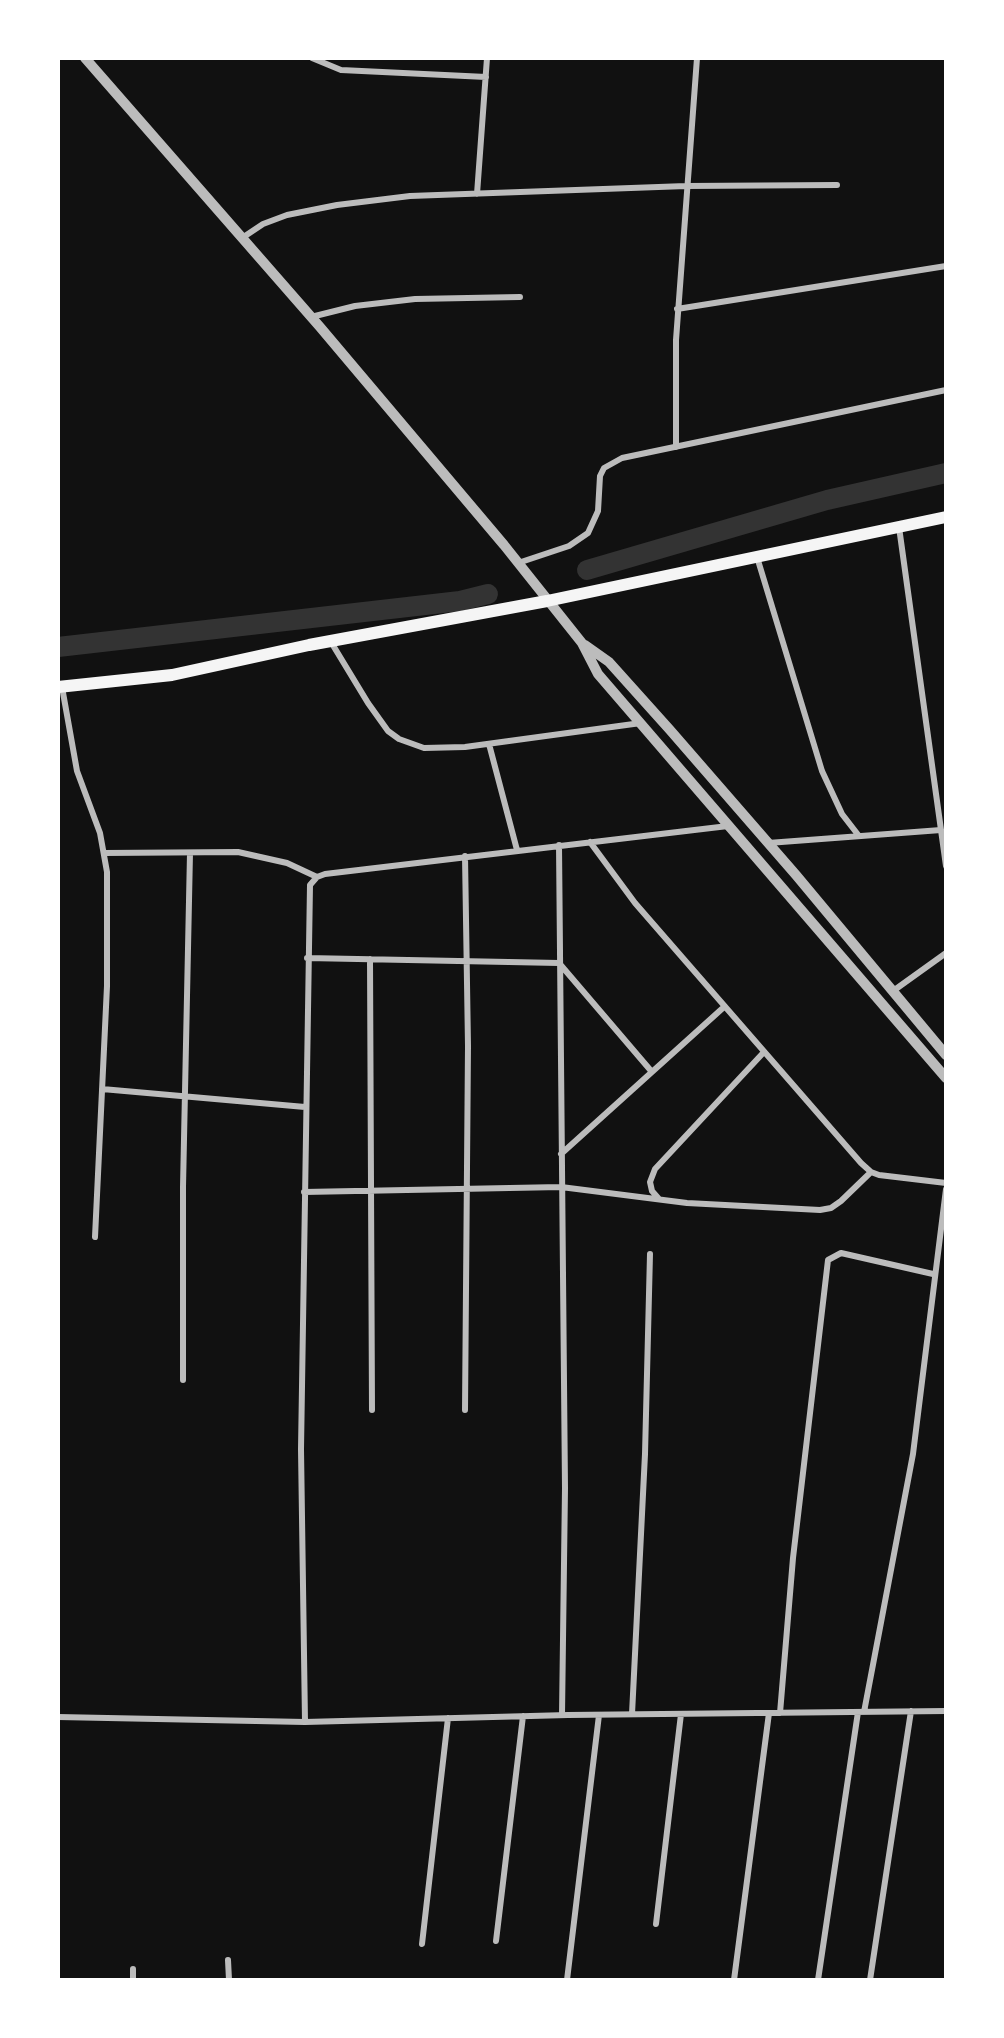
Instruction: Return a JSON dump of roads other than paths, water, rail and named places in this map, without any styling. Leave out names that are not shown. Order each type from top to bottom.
[{"type":"main road","points":[[60,687],[172,675],[547,601],[945,517]]},
{"type":"street","points":[[85,58],[311,317],[518,563],[582,643],[598,674],[731,826],[945,1078]]},
{"type":"street","points":[[312,58],[341,70],[486,77]]},
{"type":"street","points":[[477,194],[487,58]]},
{"type":"street","points":[[676,447],[674,392],[677,309],[697,58]]},
{"type":"street","points":[[242,238],[263,224],[286,215],[337,205],[410,196],[686,186],[837,185]]},
{"type":"street","points":[[677,309],[945,266]]},
{"type":"street","points":[[311,317],[356,306],[415,299],[520,297]]},
{"type":"street","points":[[518,563],[569,546],[588,533],[598,511],[600,476],[610,464],[622,458],[945,390]]},
{"type":"street","points":[[899,527],[945,866]]},
{"type":"street","points":[[757,557],[822,771],[842,814],[859,836]]},
{"type":"street","points":[[331,642],[368,703],[388,730],[399,739],[424,748],[439,749],[489,744],[641,723]]},
{"type":"street","points":[[582,643],[609,662],[768,843],[945,1055]]},
{"type":"street","points":[[60,687],[77,771],[104,853],[108,900],[95,1237]]},
{"type":"street","points":[[489,744],[517,850]]},
{"type":"street","points":[[305,1722],[301,1449],[308,895],[310,885],[317,877],[325,874],[731,826]]},
{"type":"street","points":[[768,843],[941,830]]},
{"type":"street","points":[[590,842],[635,903],[871,1172],[945,1182]]},
{"type":"street","points":[[559,845],[565,1488],[562,1715]]},
{"type":"street","points":[[104,853],[238,852],[267,856],[287,862],[317,877]]},
{"type":"street","points":[[183,1380],[190,853]]},
{"type":"street","points":[[465,856],[467,1189],[465,1410]]},
{"type":"street","points":[[893,991],[945,953]]},
{"type":"street","points":[[307,958],[559,963],[652,1072]]},
{"type":"street","points":[[370,959],[372,1410]]},
{"type":"street","points":[[561,1154],[724,1007]]},
{"type":"street","points":[[659,1200],[652,1191],[650,1182],[655,1169],[764,1052]]},
{"type":"street","points":[[102,1089],[305,1107]]},
{"type":"street","points":[[304,1192],[561,1187],[659,1200],[820,1210],[831,1208],[841,1202],[871,1172]]},
{"type":"street","points":[[818,1980],[861,1712],[912,1454],[945,1189]]},
{"type":"street","points":[[780,1713],[793,1558],[828,1260],[841,1253],[933,1274]]},
{"type":"street","points":[[632,1714],[645,1454],[650,1254]]},
{"type":"street","points":[[58,1717],[305,1722],[599,1714],[945,1711]]},
{"type":"street","points":[[870,1980],[911,1712]]},
{"type":"street","points":[[734,1980],[769,1713]]},
{"type":"street","points":[[567,1980],[599,1714]]},
{"type":"street","points":[[656,1924],[681,1714]]},
{"type":"street","points":[[496,1941],[522,1716]]},
{"type":"street","points":[[422,1944],[448,1718]]},
{"type":"street","points":[[228,1960],[229,1980]]},
{"type":"street","points":[[133,1970],[133,1980]]},
{"type":"waterway","points":[[587,570],[827,500],[946,473]]},
{"type":"waterway","points":[[58,647],[460,601],[488,594]]}]
